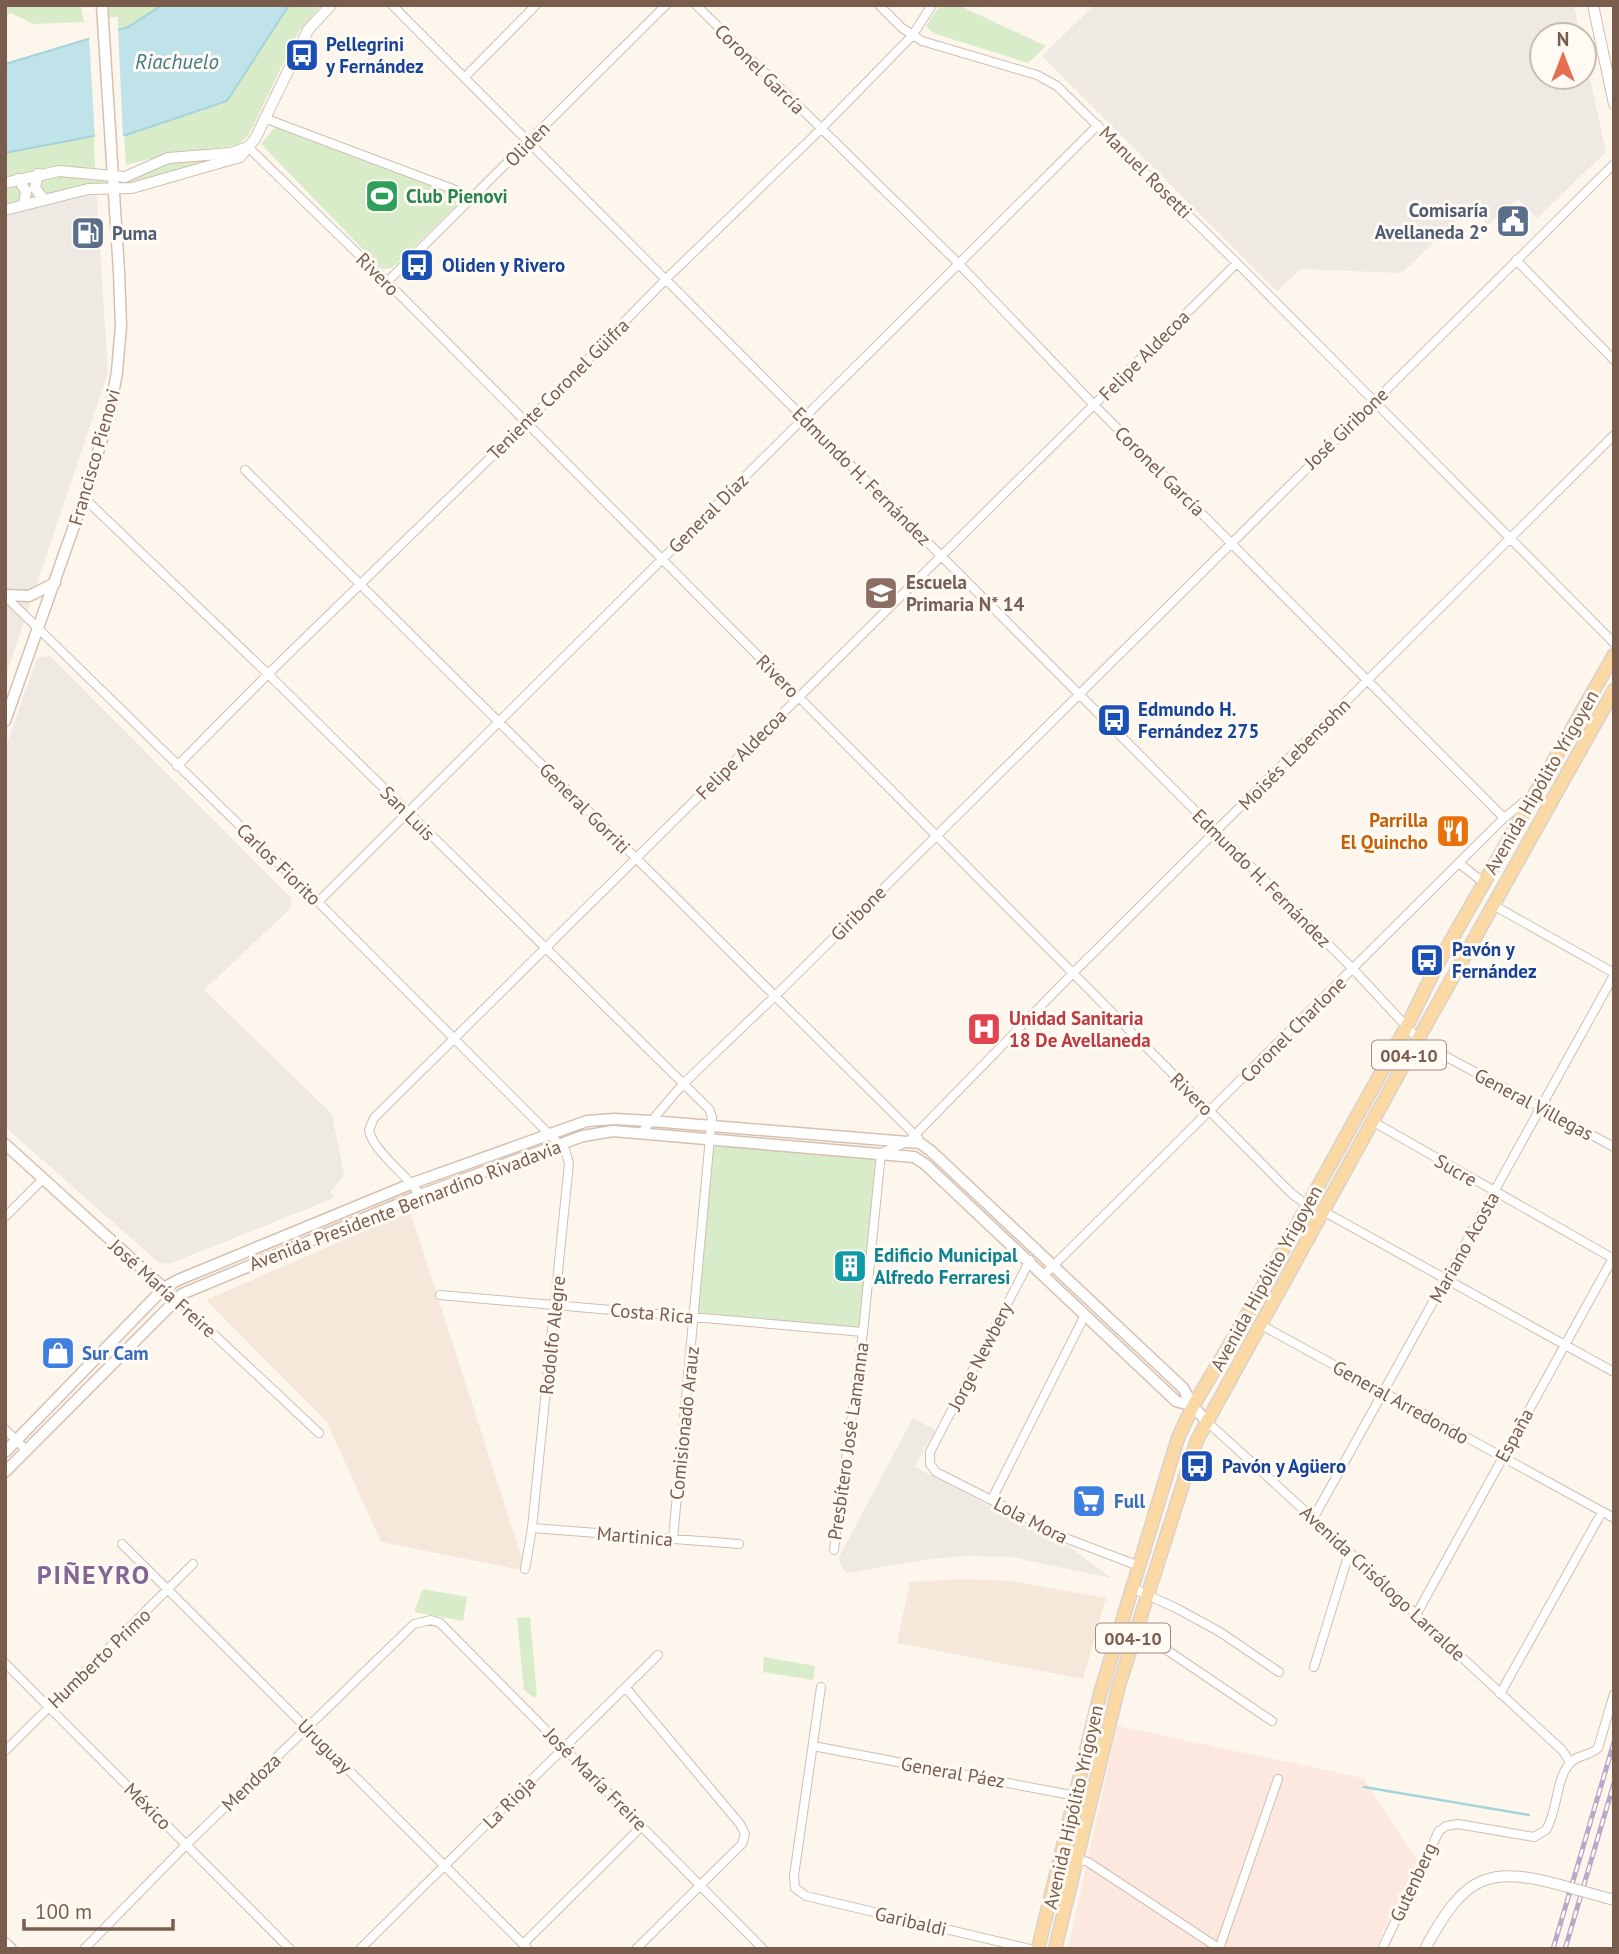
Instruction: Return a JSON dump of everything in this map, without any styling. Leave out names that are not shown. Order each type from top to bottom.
[{"type":"main road","name":"Francisco Pienovi","points":[[5,721],[84,498],[109,416],[120,351],[102,5]]},
{"type":"main road","points":[[5,596],[29,596],[55,583]]},
{"type":"main road","name":"Avenida Hipólito Yrigoyen","points":[[1038,1949],[1106,1672],[1178,1438],[1193,1406],[1407,1026],[1437,965],[1614,655]]},
{"type":"main road","name":"Avenida Hipólito Yrigoyen","points":[[1055,1949],[1119,1685],[1194,1451],[1207,1422],[1372,1121],[1614,690]]},
{"type":"main road","name":"Avenida Presidente Bernardino Rivadavia","points":[[5,1452],[164,1288],[178,1280],[413,1182],[587,1121],[601,1119],[912,1138],[924,1146],[1183,1388],[1193,1406]]},
{"type":"main road","name":"Avenida Presidente Bernardino Rivadavia","points":[[5,1472],[176,1299],[192,1288],[420,1195],[560,1144],[614,1131],[906,1155],[920,1160],[1176,1401],[1193,1406]]},
{"type":"main road","name":"José María Freire","points":[[5,1144],[176,1299]]},
{"type":"main road","name":"Avenida Crisólogo Larralde","points":[[1193,1406],[1207,1422]]},
{"type":"main road","points":[[5,1943],[11,1949]]},
{"type":"street","points":[[5,183],[38,174],[69,170],[132,188],[234,161],[245,153],[308,30],[331,5]]},
{"type":"street","name":"Edmundo H. Fernández","points":[[392,5],[1353,968],[1418,1039]]},
{"type":"street","points":[[465,77],[536,5]]},
{"type":"street","name":"Oliden","points":[[387,282],[666,5]]},
{"type":"street","name":"Coronel García","points":[[696,5],[959,264],[1094,405],[1504,818]]},
{"type":"street","name":"Manuel Rosetti","points":[[878,5],[912,36],[1048,80],[1098,125],[1510,538]]},
{"type":"street","name":"Teniente Coronel Güifra","points":[[177,766],[526,423],[666,279],[820,130],[912,36],[932,5]]},
{"type":"street","points":[[1593,5],[1614,104]]},
{"type":"street","points":[[264,118],[458,191],[471,199]]},
{"type":"street","name":"General Díaz","points":[[318,902],[1098,125]]},
{"type":"street","points":[[5,210],[113,183],[173,156],[232,153],[248,147]]},
{"type":"street","name":"Rivero","points":[[248,147],[387,282],[1292,1194],[1307,1205]]},
{"type":"street","points":[[173,156],[181,163],[176,175]]},
{"type":"street","name":"José Giribone","points":[[1079,694],[1614,164]]},
{"type":"street","points":[[38,174],[35,188],[44,200]]},
{"type":"street","points":[[18,179],[26,191],[24,205]]},
{"type":"street","points":[[1516,260],[1614,360]]},
{"type":"street","name":"Felipe Aldecoa","points":[[413,1182],[373,1142],[369,1130],[374,1118],[456,1040],[798,696],[1237,263]]},
{"type":"street","name":"Moisés Lebensohn","points":[[881,1153],[912,1138],[1073,973],[1614,435]]},
{"type":"street","name":"General Gorriti","points":[[246,470],[775,996],[912,1138]]},
{"type":"street","name":"San Luis","points":[[84,498],[268,674],[709,1109],[711,1126]]},
{"type":"street","points":[[1510,538],[1614,643]]},
{"type":"street","name":"Carlos Fiorito","points":[[5,596],[318,902],[560,1144]]},
{"type":"street","name":"Giribone","points":[[641,1133],[683,1084],[1079,694]]},
{"type":"street","name":"Coronel Charlone","points":[[1043,1276],[1504,818],[1535,793]]},
{"type":"street","points":[[1459,863],[1484,883]]},
{"type":"street","points":[[1493,905],[1614,974]]},
{"type":"street","name":"Mariano Acosta","points":[[1314,1517],[1614,974]]},
{"type":"street","name":"General Villegas","points":[[1418,1039],[1614,1147]]},
{"type":"street","name":"Sucre","points":[[1372,1121],[1613,1258]]},
{"type":"street","points":[[710,1139],[711,1126]]},
{"type":"street","name":"Comisionado Arauz","points":[[673,1539],[710,1139]]},
{"type":"street","name":"Rodolfo Alegre","points":[[526,1569],[569,1163],[560,1144]]},
{"type":"street","name":"Presbítero José Lamanna","points":[[834,1550],[863,1332],[881,1153]]},
{"type":"street","points":[[5,1217],[43,1179]]},
{"type":"street","points":[[413,1182],[420,1195]]},
{"type":"street","points":[[1324,1210],[1614,1372]]},
{"type":"street","name":"Jorge Newbery","points":[[930,1464],[930,1452],[1028,1261],[1037,1252]]},
{"type":"street","name":"España","points":[[1416,1615],[1613,1258]]},
{"type":"street","name":"Costa Rica","points":[[440,1295],[863,1332]]},
{"type":"street","name":"José María Freire","points":[[176,1299],[320,1433]]},
{"type":"street","points":[[992,1499],[1085,1315]]},
{"type":"street","name":"General Arredondo","points":[[1261,1325],[1614,1518]]},
{"type":"street","name":"Avenida Crisólogo Larralde","points":[[1207,1422],[1314,1517],[1349,1553],[1562,1750],[1570,1762]]},
{"type":"street","points":[[5,1429],[26,1450]]},
{"type":"street","name":"Lola Mora","points":[[930,1464],[936,1472],[1068,1539],[1139,1566]]},
{"type":"street","points":[[1500,1694],[1602,1512]]},
{"type":"street","name":"Martinica","points":[[532,1528],[739,1544]]},
{"type":"street","name":"Uruguay","points":[[122,1544],[525,1946]]},
{"type":"street","points":[[1314,1667],[1349,1553]]},
{"type":"street","name":"Humberto Primo","points":[[5,1751],[193,1564]]},
{"type":"street","points":[[1132,1588],[1220,1632],[1279,1672]]},
{"type":"street","name":"José María Freire","points":[[423,1621],[440,1623],[763,1949]]},
{"type":"street","name":"Mendoza","points":[[83,1949],[307,1727],[414,1624],[423,1621]]},
{"type":"street","points":[[1134,1635],[1155,1642],[1272,1721]]},
{"type":"street","name":"La Rioja","points":[[360,1949],[658,1655]]},
{"type":"street","name":"México","points":[[5,1663],[290,1949]]},
{"type":"street","points":[[813,1746],[821,1687]]},
{"type":"street","points":[[626,1688],[744,1829],[745,1840],[636,1949]]},
{"type":"street","points":[[1570,1762],[1577,1757],[1592,1754],[1598,1748],[1614,1694]]},
{"type":"street","name":"General Páez","points":[[813,1746],[1092,1799]]},
{"type":"street","name":"Garibaldi","points":[[813,1746],[794,1876],[795,1888],[806,1896],[1030,1949]]},
{"type":"street","name":"Gutenberg","points":[[1382,1949],[1439,1831],[1446,1826],[1458,1824],[1525,1836],[1534,1837],[1540,1834],[1549,1825],[1570,1762]]},
{"type":"street","points":[[1061,1855],[1088,1862],[1220,1949],[1279,1779]]},
{"type":"street","points":[[525,1946],[642,1826]]},
{"type":"street","points":[[1424,1949],[1445,1913],[1468,1889],[1500,1875],[1535,1878],[1614,1900]]},
{"type":"shaded area","points":[[1094,5],[1574,5],[1577,21],[1528,21],[1528,91],[1593,91],[1606,152],[1537,218],[1518,199],[1488,225],[1470,207],[1402,273],[1301,269],[1277,291],[1042,56]]},
{"type":"shaded area","points":[[58,167],[95,169],[108,373],[5,678],[5,181]]},
{"type":"shaded area","points":[[50,656],[291,898],[292,907],[204,990],[332,1114],[344,1175],[331,1191],[334,1198],[169,1264],[158,1262],[5,1127],[5,749],[37,658]]},
{"type":"shaded area","points":[[410,1211],[526,1571],[381,1542],[327,1422],[206,1300]]},
{"type":"shaded area","points":[[913,1418],[935,1430],[915,1467],[1074,1550],[1111,1578],[1011,1557],[967,1556],[929,1559],[847,1573],[842,1568],[839,1557]]},
{"type":"shaded area","points":[[962,1579],[1010,1581],[1106,1598],[1083,1679],[897,1643],[910,1582]]},
{"type":"shaded area","points":[[1117,1726],[1363,1778],[1418,1862],[1375,1949],[1068,1949]]},
{"type":"green space","points":[[5,5],[81,5],[84,22],[33,24],[11,13],[5,16]]},
{"type":"green space","points":[[108,5],[162,5],[128,27],[118,30],[118,17],[109,17]]},
{"type":"green space","points":[[289,5],[322,5],[299,31],[248,136],[236,146],[173,153],[126,165],[124,135],[227,101]]},
{"type":"green space","points":[[940,5],[958,5],[1046,46],[1028,63],[933,33],[926,26]]},
{"type":"green space","name":"Club Pienovi","points":[[275,127],[449,193],[456,199],[456,206],[392,268],[382,269],[261,144]]},
{"type":"green space","points":[[94,136],[95,169],[50,168],[5,180],[5,154]]},
{"type":"green space","points":[[245,153],[140,186],[95,189],[5,210],[5,183],[38,174],[113,177],[162,160]]},
{"type":"green space","points":[[710,1139],[881,1153],[863,1332],[695,1317]]},
{"type":"green space","points":[[423,1589],[467,1597],[463,1621],[414,1612]]},
{"type":"green space","points":[[530,1617],[537,1696],[535,1698],[524,1690],[517,1618]]},
{"type":"green space","points":[[764,1657],[815,1666],[813,1680],[763,1672]]},
{"type":"water","name":"Riachuelo","points":[[162,5],[289,5],[227,101],[126,135],[94,136],[5,153],[5,64],[128,27]]},
{"type":"pier","points":[[118,27],[123,138],[95,140],[89,35]]},
{"type":"waterway","points":[[1364,1787],[1529,1815]]},
{"type":"railway","points":[[1553,1949],[1614,1742]]},
{"type":"railway","points":[[1565,1949],[1614,1783]]},
{"type":"place","name":"Pellegrini y Fernández","points":[[302,55]]},
{"type":"place","name":"Club Pienovi","points":[[382,196]]},
{"type":"place","name":"Comisaría Avellaneda 2°","points":[[1513,221]]},
{"type":"place","name":"Puma","points":[[88,233]]},
{"type":"place","name":"Oliden y Rivero","points":[[417,265]]},
{"type":"place","name":"Escuela Primaria N* 14","points":[[881,593]]},
{"type":"place","name":"Edmundo H. Fernández 275","points":[[1114,720]]},
{"type":"place","name":"Parrilla El Quincho","points":[[1453,831]]},
{"type":"place","name":"Pavón y Fernández","points":[[1427,960]]},
{"type":"place","name":"Unidad Sanitaria 18 De Avellaneda","points":[[984,1029]]},
{"type":"place","name":"Edificio Municipal Alfredo Ferraresi","points":[[850,1266]]},
{"type":"place","name":"Sur Cam","points":[[58,1353]]},
{"type":"place","name":"Pavón y Agüero","points":[[1197,1466]]},
{"type":"place","name":"Full","points":[[1089,1501]]},
{"type":"district","name":"PIÑEYRO","points":[[94,1574]]}]
